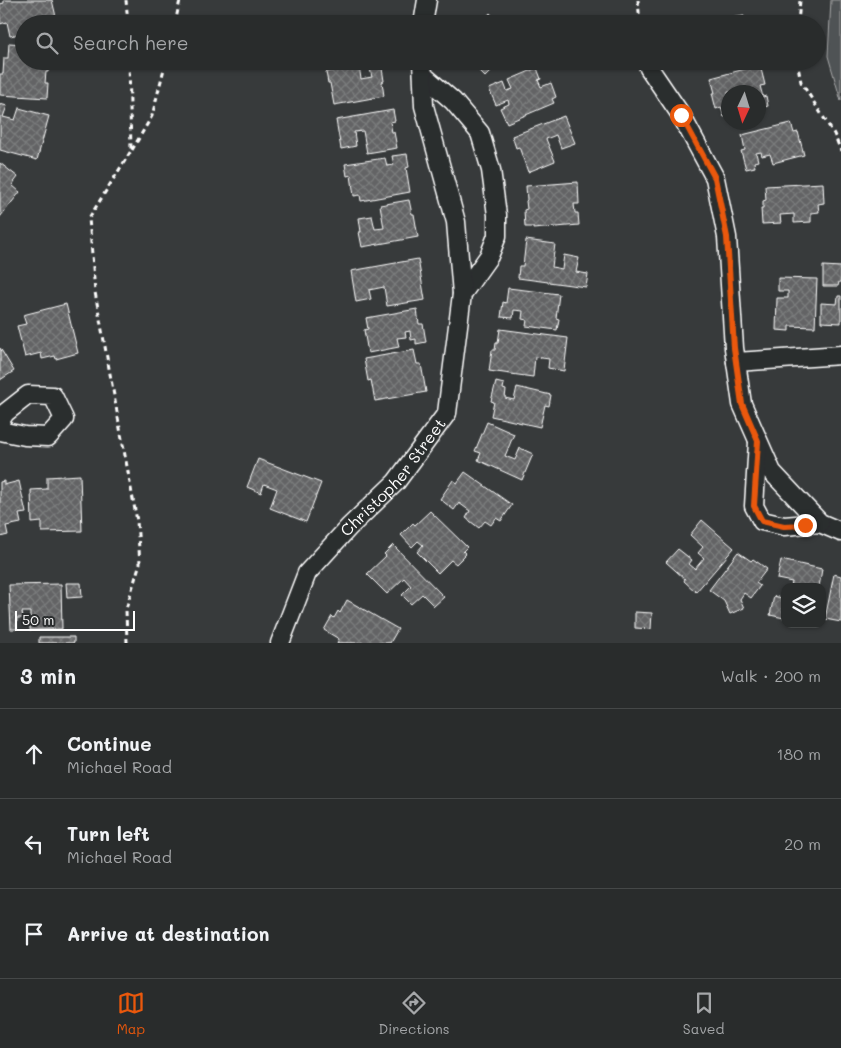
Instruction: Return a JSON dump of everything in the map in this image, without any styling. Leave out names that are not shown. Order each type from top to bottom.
[{"type":"street","points":[[424,15],[427,0]]},
{"type":"street","name":"Christopher Street","points":[[280,643],[307,573],[349,526],[396,482],[447,413],[462,294],[456,222],[424,106],[423,70]]},
{"type":"street","name":"Christopher Street","points":[[425,70],[480,132],[492,170],[497,215],[497,236],[489,256],[462,294]]},
{"type":"street","points":[[649,70],[681,115],[715,178],[727,237],[736,362],[742,404],[772,472],[820,523],[841,532]]},
{"type":"street","points":[[736,362],[841,355]]},
{"type":"street","points":[[0,421],[5,413],[28,395],[53,396],[64,419],[48,437],[25,436],[0,431]]},
{"type":"street","points":[[758,441],[754,506],[762,521],[784,526],[820,523]]},
{"type":"path","points":[[126,0],[127,15]]},
{"type":"path","points":[[177,15],[180,0]]},
{"type":"path","points":[[638,0],[639,15]]},
{"type":"path","points":[[799,15],[800,0]]},
{"type":"path","points":[[129,70],[131,151]]},
{"type":"path","points":[[126,643],[126,609],[140,563],[137,521],[95,292],[90,218],[152,116],[164,70]]},
{"type":"path","points":[[799,70],[801,82],[834,134],[841,151]]},
{"type":"shaded area","points":[[831,0],[841,0],[841,101],[828,56]]},
{"type":"building","points":[[4,0],[52,0],[56,15],[15,15],[15,35],[10,36],[7,22],[0,24],[0,4],[4,3]]},
{"type":"building","points":[[9,43],[15,43],[15,70],[48,70],[46,72],[45,83],[48,83],[47,98],[0,95],[0,74],[3,74],[4,58],[8,58]]},
{"type":"building","points":[[360,70],[361,79],[372,77],[370,70],[382,70],[384,96],[334,105],[326,72]]},
{"type":"building","points":[[478,70],[492,70],[485,77]]},
{"type":"building","points":[[532,70],[538,70],[541,79],[538,80],[541,87],[551,83],[556,97],[552,99],[554,103],[507,123],[500,108],[509,104],[508,100],[496,105],[489,89],[504,83],[507,91],[513,89],[509,80]]},
{"type":"building","points":[[741,70],[761,70],[765,85],[721,85],[721,107],[716,109],[712,93],[715,93],[711,78]]},
{"type":"building","points":[[0,104],[7,106],[3,117],[15,120],[19,108],[49,116],[37,160],[0,150]]},
{"type":"building","points":[[393,110],[395,121],[390,122],[397,148],[367,153],[363,131],[354,132],[356,146],[341,149],[336,120]]},
{"type":"building","points":[[564,116],[575,143],[561,148],[556,135],[546,139],[555,161],[528,172],[519,147],[516,148],[512,136]]},
{"type":"building","points":[[791,123],[794,133],[798,132],[804,155],[773,163],[770,154],[762,156],[761,152],[756,153],[758,161],[754,162],[755,167],[746,169],[741,151],[745,150],[742,135]]},
{"type":"building","points":[[407,154],[409,167],[406,168],[410,192],[361,201],[360,195],[354,196],[351,175],[347,176],[345,164],[385,158],[387,166],[394,165],[392,156]]},
{"type":"building","points":[[0,163],[18,177],[12,185],[20,192],[0,217]]},
{"type":"building","points":[[578,182],[579,204],[574,204],[575,213],[578,213],[579,225],[533,229],[533,227],[525,227],[524,210],[527,209],[526,186]]},
{"type":"building","points":[[823,183],[824,203],[818,204],[819,212],[811,213],[811,222],[794,223],[794,214],[780,215],[781,223],[762,224],[761,208],[763,208],[763,201],[766,200],[765,186]]},
{"type":"building","points":[[409,200],[412,214],[414,214],[418,237],[362,247],[359,218],[372,216],[375,229],[384,228],[380,205]]},
{"type":"building","points":[[526,240],[555,244],[552,267],[562,269],[564,255],[579,258],[576,272],[588,274],[586,287],[518,278],[519,266],[523,266]]},
{"type":"building","points":[[418,259],[425,300],[387,306],[384,287],[369,290],[371,299],[356,302],[351,271]]},
{"type":"building","points":[[823,266],[841,267],[841,282],[839,282],[838,286],[823,286]]},
{"type":"building","points":[[778,278],[817,279],[815,327],[789,326],[789,331],[776,330],[777,298],[788,298],[788,291],[778,291]]},
{"type":"building","points":[[508,288],[559,294],[556,318],[559,319],[557,330],[526,326],[527,320],[522,319],[523,311],[514,310],[513,318],[501,317],[503,302],[506,303]]},
{"type":"building","points":[[838,296],[841,296],[841,323],[821,322],[821,303],[837,304]]},
{"type":"building","points":[[66,304],[78,353],[56,359],[55,356],[42,359],[41,353],[25,357],[17,326],[26,324],[23,315]]},
{"type":"building","points":[[417,309],[419,324],[423,324],[426,342],[416,344],[416,339],[411,340],[410,331],[405,332],[406,337],[397,338],[399,347],[368,353],[364,330],[368,329],[366,318]]},
{"type":"building","points":[[500,329],[568,338],[564,371],[548,368],[549,359],[535,357],[533,377],[489,371],[492,350],[495,350],[496,343],[498,343]]},
{"type":"building","points":[[0,348],[14,371],[0,380]]},
{"type":"building","points":[[414,350],[417,364],[421,364],[426,392],[375,401],[371,380],[368,381],[364,359]]},
{"type":"building","points":[[496,382],[504,384],[503,389],[506,390],[505,398],[514,400],[517,387],[551,395],[549,406],[545,405],[540,427],[491,416],[494,402],[491,401]]},
{"type":"building","points":[[487,422],[514,434],[505,456],[515,460],[520,448],[533,454],[522,480],[478,460],[481,453],[475,451]]},
{"type":"building","points":[[258,459],[321,483],[306,522],[270,508],[277,489],[264,484],[261,493],[247,487]]},
{"type":"building","points":[[465,472],[512,505],[501,521],[496,518],[491,525],[485,521],[479,528],[466,518],[470,511],[459,503],[454,510],[440,499],[453,480],[457,483]]},
{"type":"building","points":[[80,475],[82,531],[42,532],[42,522],[32,523],[31,490],[47,489],[47,477]]},
{"type":"building","points":[[4,481],[4,485],[19,481],[26,513],[19,514],[21,523],[6,526],[8,535],[0,537],[0,482]]},
{"type":"building","points":[[430,511],[467,547],[463,551],[466,554],[456,564],[451,560],[438,573],[417,552],[423,545],[418,541],[412,547],[401,535],[413,523],[415,525]]},
{"type":"building","points":[[702,520],[734,548],[696,592],[666,562],[678,549],[692,560],[689,564],[695,569],[704,558],[698,553],[703,547],[690,535]]},
{"type":"building","points":[[393,545],[444,597],[434,606],[422,594],[411,604],[402,595],[411,586],[404,578],[387,594],[367,574],[386,556],[384,554]]},
{"type":"building","points":[[738,552],[751,561],[753,559],[767,569],[756,583],[760,586],[751,598],[744,593],[740,599],[744,608],[730,614],[724,601],[709,590]]},
{"type":"building","points":[[781,560],[822,569],[820,583],[792,583],[777,579]]},
{"type":"building","points":[[834,574],[841,576],[841,622],[826,619]]},
{"type":"building","points":[[66,583],[81,583],[82,597],[67,598]]},
{"type":"building","points":[[61,584],[62,629],[30,630],[30,612],[22,612],[23,618],[17,618],[17,629],[11,629],[9,585]]},
{"type":"building","points":[[774,596],[781,598],[781,617],[770,615]]},
{"type":"building","points":[[347,600],[398,629],[390,643],[337,643],[339,639],[324,630],[332,616],[334,618],[338,611],[340,613]]},
{"type":"building","points":[[635,612],[652,613],[651,629],[635,628]]},
{"type":"building","points":[[39,637],[74,637],[74,643],[39,643]]},
{"type":"route","points":[[681,115],[715,178],[727,237],[734,348],[742,404],[758,441],[754,506],[762,521],[784,526],[805,525]]}]
